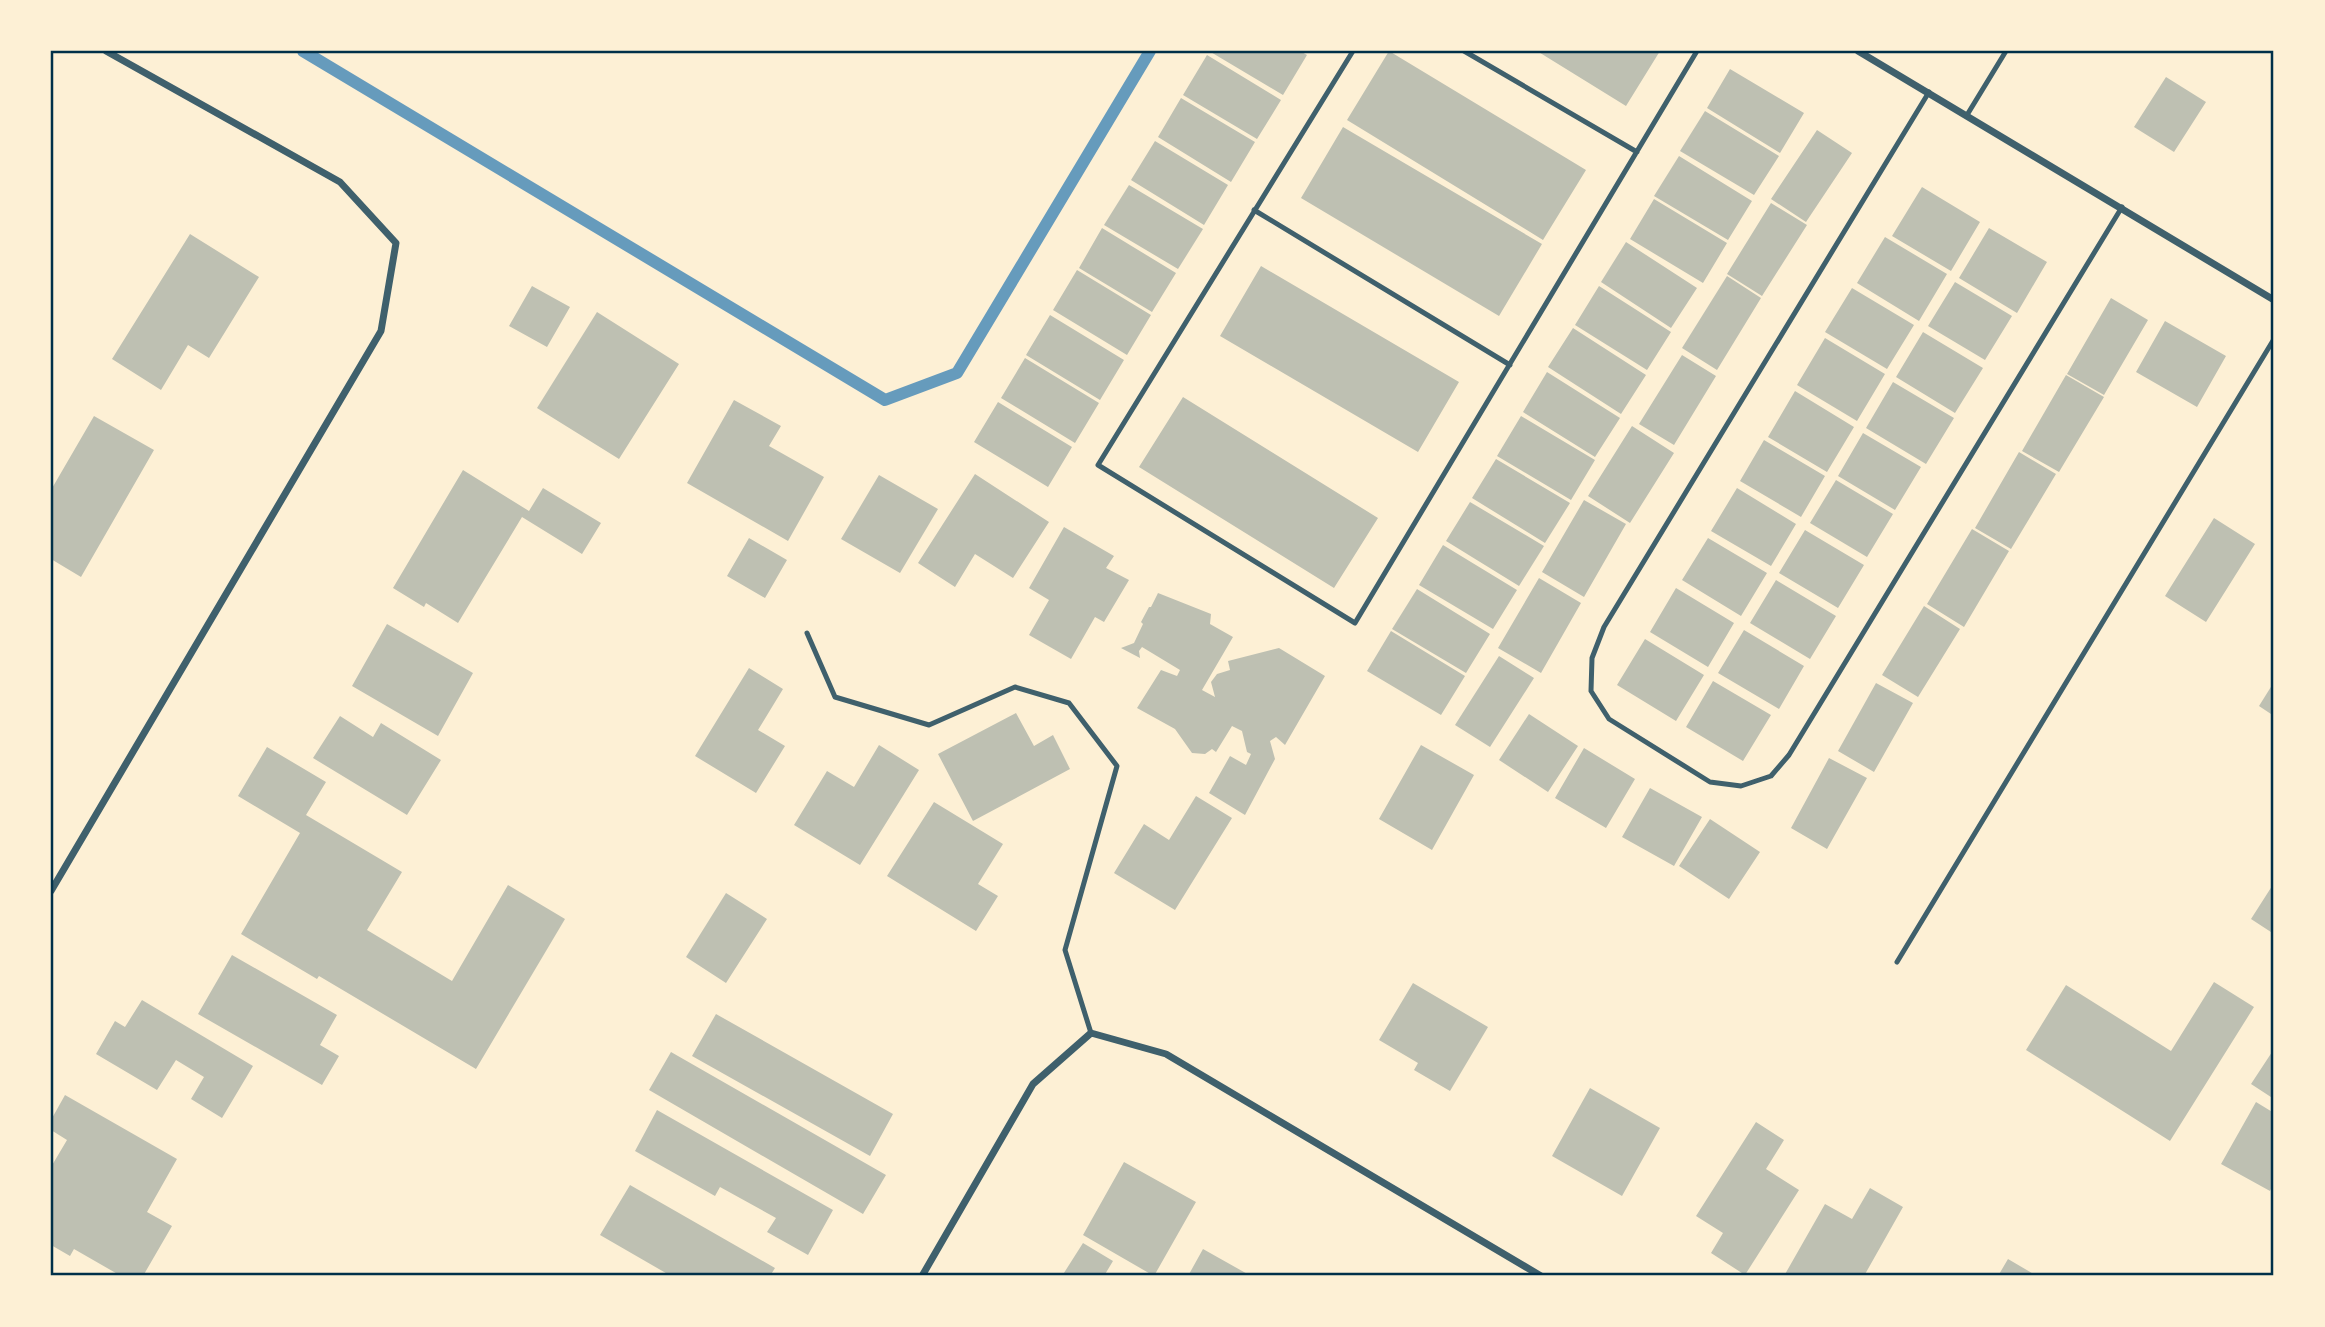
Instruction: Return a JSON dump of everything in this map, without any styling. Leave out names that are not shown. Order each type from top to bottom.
[{"type":"street","points":[[51,891],[381,331],[396,243],[340,182],[106,51]]},
{"type":"street","points":[[1858,51],[2274,300]]},
{"type":"street","points":[[922,1276],[1033,1084],[1091,1033],[1166,1054],[1541,1276]]},
{"type":"lane","points":[[1353,51],[1098,465],[1355,623],[1698,51]]},
{"type":"lane","points":[[1464,51],[1637,152]]},
{"type":"lane","points":[[1967,116],[2006,51]]},
{"type":"lane","points":[[1928,92],[1604,626],[1592,658],[1591,691],[1609,719],[1710,782],[1741,786],[1770,776],[1789,755],[2122,207]]},
{"type":"lane","points":[[1254,210],[1510,365]]},
{"type":"lane","points":[[1897,962],[2274,340]]},
{"type":"lane","points":[[807,632],[835,697],[929,725],[1016,687],[1069,703],[1117,766],[1065,950],[1091,1033]]},
{"type":"building","points":[[1209,51],[1300,51],[1307,55],[1283,95]]},
{"type":"building","points":[[1389,51],[1586,170],[1543,240],[1347,120]]},
{"type":"building","points":[[1537,51],[1660,51],[1626,106]]},
{"type":"building","points":[[1207,55],[1281,100],[1257,139],[1183,95]]},
{"type":"building","points":[[1730,69],[1804,113],[1780,153],[1707,108]]},
{"type":"building","points":[[2166,77],[2206,102],[2174,152],[2134,127]]},
{"type":"building","points":[[1181,98],[1255,142],[1231,182],[1158,137]]},
{"type":"building","points":[[1705,111],[1779,156],[1754,195],[1680,151]]},
{"type":"building","points":[[1343,127],[1542,244],[1499,316],[1301,198]]},
{"type":"building","points":[[1817,130],[1852,153],[1806,222],[1771,199]]},
{"type":"building","points":[[1155,141],[1228,185],[1204,225],[1131,180]]},
{"type":"building","points":[[1679,156],[1752,201],[1728,240],[1654,196]]},
{"type":"building","points":[[1129,185],[1203,229],[1178,269],[1104,225]]},
{"type":"building","points":[[1922,187],[1980,222],[1951,271],[1892,236]]},
{"type":"building","points":[[1654,199],[1727,243],[1703,283],[1630,239]]},
{"type":"building","points":[[1771,203],[1807,225],[1762,296],[1727,274]]},
{"type":"building","points":[[1102,228],[1176,273],[1152,312],[1079,268]]},
{"type":"building","points":[[1989,228],[2047,262],[2017,313],[1959,278]]},
{"type":"building","points":[[190,234],[259,277],[209,358],[188,345],[161,390],[112,359]]},
{"type":"building","points":[[1885,237],[1947,274],[1919,321],[1857,283]]},
{"type":"building","points":[[1626,242],[1697,288],[1671,328],[1601,282]]},
{"type":"building","points":[[1261,266],[1459,382],[1418,452],[1220,336]]},
{"type":"building","points":[[1077,270],[1151,315],[1127,355],[1053,310]]},
{"type":"building","points":[[1727,276],[1761,298],[1717,370],[1682,348]]},
{"type":"building","points":[[1955,282],[2012,316],[1985,360],[1928,326]]},
{"type":"building","points":[[532,286],[570,307],[547,347],[509,326]]},
{"type":"building","points":[[1599,286],[1671,332],[1647,370],[1575,325]]},
{"type":"building","points":[[1852,288],[1914,325],[1887,369],[1825,332]]},
{"type":"building","points":[[2111,298],[2148,320],[2104,395],[2067,374]]},
{"type":"building","points":[[597,312],[679,364],[619,459],[537,408]]},
{"type":"building","points":[[1050,315],[1124,360],[1100,400],[1026,355]]},
{"type":"building","points":[[2165,321],[2226,356],[2197,407],[2136,372]]},
{"type":"building","points":[[1573,328],[1646,375],[1621,414],[1548,367]]},
{"type":"building","points":[[1923,332],[1983,368],[1955,413],[1896,377]]},
{"type":"building","points":[[1825,338],[1885,374],[1857,421],[1797,385]]},
{"type":"building","points":[[1682,355],[1716,376],[1674,445],[1639,424]]},
{"type":"building","points":[[1025,358],[1099,403],[1075,443],[1001,398]]},
{"type":"building","points":[[1547,372],[1620,418],[1595,457],[1523,412]]},
{"type":"building","points":[[2066,375],[2104,397],[2059,472],[2022,451]]},
{"type":"building","points":[[1893,382],[1954,418],[1926,464],[1866,428]]},
{"type":"building","points":[[1795,391],[1854,427],[1827,472],[1768,437]]},
{"type":"building","points":[[1183,397],[1378,518],[1334,588],[1139,467]]},
{"type":"building","points":[[734,400],[781,426],[769,446],[824,477],[788,541],[687,483]]},
{"type":"building","points":[[998,402],[1072,447],[1048,487],[974,442]]},
{"type":"building","points":[[94,416],[154,450],[81,577],[51,559],[51,490]]},
{"type":"building","points":[[1521,416],[1595,460],[1571,500],[1497,456]]},
{"type":"building","points":[[1632,426],[1674,453],[1630,523],[1588,496]]},
{"type":"building","points":[[1863,433],[1921,467],[1895,510],[1838,476]]},
{"type":"building","points":[[1764,440],[1825,476],[1801,517],[1740,481]]},
{"type":"building","points":[[2019,452],[2056,474],[2011,549],[1975,528]]},
{"type":"building","points":[[1496,459],[1570,503],[1545,543],[1472,498]]},
{"type":"building","points":[[463,470],[529,511],[543,488],[601,523],[582,554],[522,517],[458,623],[426,603],[424,607],[393,588]]},
{"type":"building","points":[[975,474],[1049,522],[1013,578],[975,554],[955,587],[918,563]]},
{"type":"building","points":[[879,475],[938,509],[900,573],[841,539]]},
{"type":"building","points":[[1836,480],[1893,514],[1867,557],[1810,523]]},
{"type":"building","points":[[1737,488],[1796,524],[1771,566],[1711,531]]},
{"type":"building","points":[[1584,500],[1626,524],[1584,597],[1542,572]]},
{"type":"building","points":[[1470,502],[1544,546],[1519,586],[1446,541]]},
{"type":"building","points":[[2214,518],[2255,544],[2206,622],[2165,596]]},
{"type":"building","points":[[1064,527],[1114,556],[1106,568],[1129,580],[1104,622],[1095,617],[1071,659],[1029,635],[1049,600],[1029,588]]},
{"type":"building","points":[[1972,529],[2009,551],[1964,627],[1927,604]]},
{"type":"building","points":[[1805,530],[1864,565],[1838,608],[1779,573]]},
{"type":"building","points":[[749,538],[787,560],[765,598],[727,576]]},
{"type":"building","points":[[1708,538],[1767,573],[1741,616],[1682,580]]},
{"type":"building","points":[[1443,545],[1517,590],[1493,629],[1419,585]]},
{"type":"building","points":[[1539,578],[1581,603],[1541,673],[1498,648]]},
{"type":"building","points":[[1776,580],[1836,616],[1810,659],[1750,623]]},
{"type":"building","points":[[1676,588],[1734,623],[1708,667],[1650,632]]},
{"type":"building","points":[[1417,589],[1490,634],[1466,673],[1392,629]]},
{"type":"building","points":[[1158,593],[1211,614],[1210,624],[1233,637],[1202,690],[1215,697],[1211,682],[1217,674],[1230,670],[1228,661],[1279,648],[1325,676],[1285,745],[1276,737],[1270,741],[1275,759],[1245,815],[1209,793],[1230,756],[1246,765],[1251,754],[1247,752],[1242,731],[1232,726],[1216,752],[1212,749],[1205,754],[1192,753],[1175,729],[1137,708],[1161,670],[1177,676],[1180,670],[1142,647],[1139,651],[1140,658],[1121,648],[1134,643],[1143,624],[1141,622]]},
{"type":"building","points":[[1924,606],[1960,629],[1918,697],[1882,675]]},
{"type":"building","points":[[387,624],[473,673],[438,736],[352,686]]},
{"type":"building","points":[[1744,630],[1804,666],[1779,709],[1718,673]]},
{"type":"building","points":[[1391,631],[1465,676],[1441,715],[1367,671]]},
{"type":"building","points":[[1645,639],[1704,675],[1676,721],[1617,685]]},
{"type":"building","points":[[1499,656],[1534,678],[1490,747],[1455,725]]},
{"type":"building","points":[[749,668],[783,689],[758,730],[785,746],[756,793],[695,756]]},
{"type":"building","points":[[1713,681],[1771,715],[1743,761],[1686,727]]},
{"type":"building","points":[[2274,682],[2274,716],[2259,706]]},
{"type":"building","points":[[1876,683],[1913,703],[1874,772],[1838,751]]},
{"type":"building","points":[[1016,713],[1034,746],[1053,735],[1070,769],[973,821],[938,754]]},
{"type":"building","points":[[1529,714],[1578,746],[1548,792],[1499,760]]},
{"type":"building","points":[[340,716],[373,737],[381,723],[441,760],[407,815],[313,758]]},
{"type":"building","points":[[879,745],[919,770],[860,865],[794,825],[827,771],[854,787]]},
{"type":"building","points":[[1421,745],[1474,775],[1432,850],[1379,819]]},
{"type":"building","points":[[267,747],[326,782],[306,815],[402,872],[367,930],[452,981],[508,885],[565,919],[476,1069],[319,976],[317,979],[241,934],[300,833],[238,796]]},
{"type":"building","points":[[1584,748],[1635,779],[1606,828],[1555,798]]},
{"type":"building","points":[[1829,758],[1867,778],[1827,849],[1791,828]]},
{"type":"building","points":[[1650,788],[1702,817],[1674,866],[1622,837]]},
{"type":"building","points":[[1196,796],[1232,818],[1175,910],[1114,873],[1144,824],[1169,840]]},
{"type":"building","points":[[934,802],[1003,844],[978,884],[998,896],[976,931],[887,876]]},
{"type":"building","points":[[1710,819],[1760,852],[1729,899],[1679,866]]},
{"type":"building","points":[[2274,883],[2274,934],[2251,919]]},
{"type":"building","points":[[726,893],[767,919],[726,983],[686,957]]},
{"type":"building","points":[[232,955],[337,1015],[320,1045],[339,1056],[322,1085],[198,1014]]},
{"type":"building","points":[[2214,982],[2254,1007],[2170,1141],[2026,1050],[2066,985],[2171,1051]]},
{"type":"building","points":[[1413,983],[1488,1027],[1450,1091],[1414,1070],[1418,1063],[1379,1040]]},
{"type":"building","points":[[142,1000],[253,1066],[222,1118],[191,1099],[204,1077],[176,1060],[157,1090],[96,1054],[115,1021],[125,1027]]},
{"type":"building","points":[[716,1014],[893,1114],[870,1156],[692,1056]]},
{"type":"building","points":[[2274,1049],[2274,1099],[2251,1084]]},
{"type":"building","points":[[671,1052],[886,1175],[863,1214],[649,1090]]},
{"type":"building","points":[[1590,1088],[1660,1128],[1622,1196],[1552,1156]]},
{"type":"building","points":[[65,1095],[177,1159],[147,1212],[172,1226],[143,1276],[121,1276],[74,1249],[70,1256],[51,1245],[51,1167],[67,1140],[51,1130],[51,1120]]},
{"type":"building","points":[[2256,1102],[2274,1113],[2274,1183],[2270,1191],[2221,1164]]},
{"type":"building","points":[[657,1110],[833,1210],[808,1255],[767,1232],[776,1218],[720,1187],[715,1196],[635,1151]]},
{"type":"building","points":[[1756,1122],[1784,1140],[1766,1169],[1799,1190],[1745,1275],[1711,1253],[1723,1233],[1696,1216]]},
{"type":"building","points":[[1124,1162],[1196,1202],[1154,1276],[1083,1235]]},
{"type":"building","points":[[630,1185],[775,1268],[770,1276],[671,1276],[600,1235]]},
{"type":"building","points":[[1870,1188],[1903,1207],[1864,1276],[1784,1276],[1825,1204],[1852,1219]]},
{"type":"building","points":[[1083,1243],[1113,1261],[1104,1276],[1062,1276]]},
{"type":"building","points":[[1203,1249],[1251,1276],[1188,1276]]},
{"type":"building","points":[[2008,1259],[2037,1276],[1998,1276]]},
{"type":"waterway","points":[[303,51],[885,400],[957,373],[1150,51]]}]
